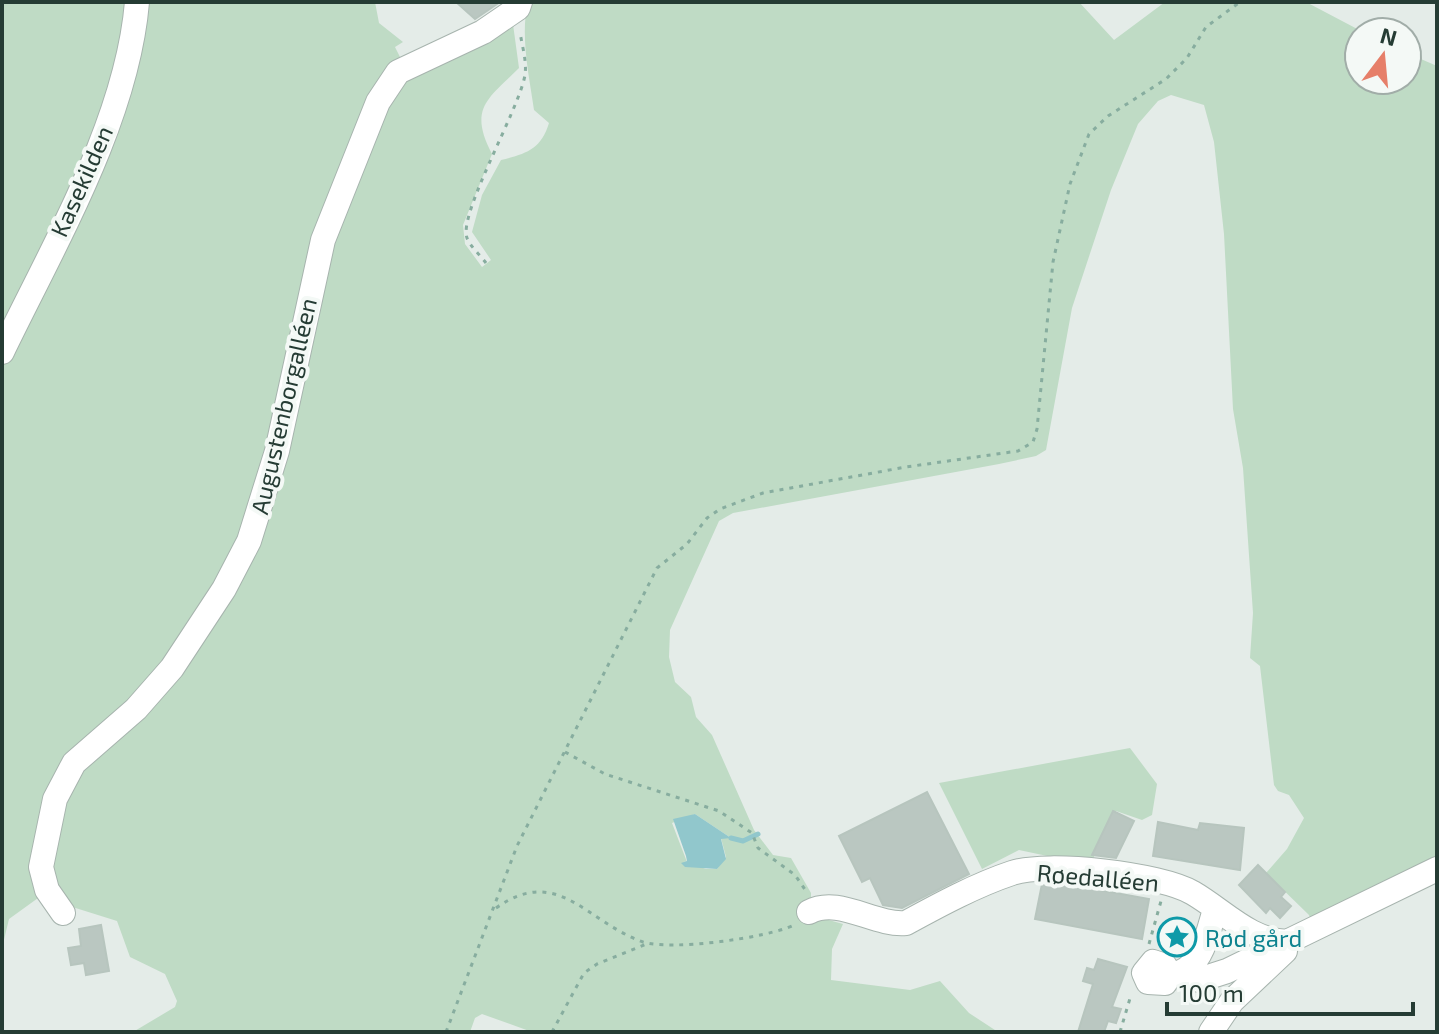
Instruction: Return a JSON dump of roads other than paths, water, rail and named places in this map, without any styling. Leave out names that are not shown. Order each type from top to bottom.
[{"type":"lane","name":"Kasekilden","points":[[2,352],[103,134],[129,47],[137,2]]},
{"type":"lane","name":"Augustenborgalléen","points":[[63,913],[47,890],[41,867],[55,799],[74,763],[136,709],[172,668],[213,607],[249,541],[277,451],[323,240],[378,102],[393,78],[404,68],[475,36],[519,5]]},
{"type":"lane","name":"Røedalléen","points":[[814,909],[899,924],[1014,872],[1045,869],[1165,882],[1196,894],[1215,909],[1286,948]]},
{"type":"lane","points":[[1215,909],[1198,955],[1168,970],[1199,980],[1214,976],[1286,948],[1437,869]]},
{"type":"lane","points":[[1269,983],[1286,948]]},
{"type":"lane","points":[[1211,1032],[1232,1001],[1286,948]]},
{"type":"water","points":[[695,814],[731,838],[721,839],[726,859],[717,869],[685,867],[681,863],[687,861],[673,819]]},
{"type":"waterway","points":[[731,838],[743,841],[758,834]]},
{"type":"place","name":"Rød gård","points":[[1177,937]]}]
